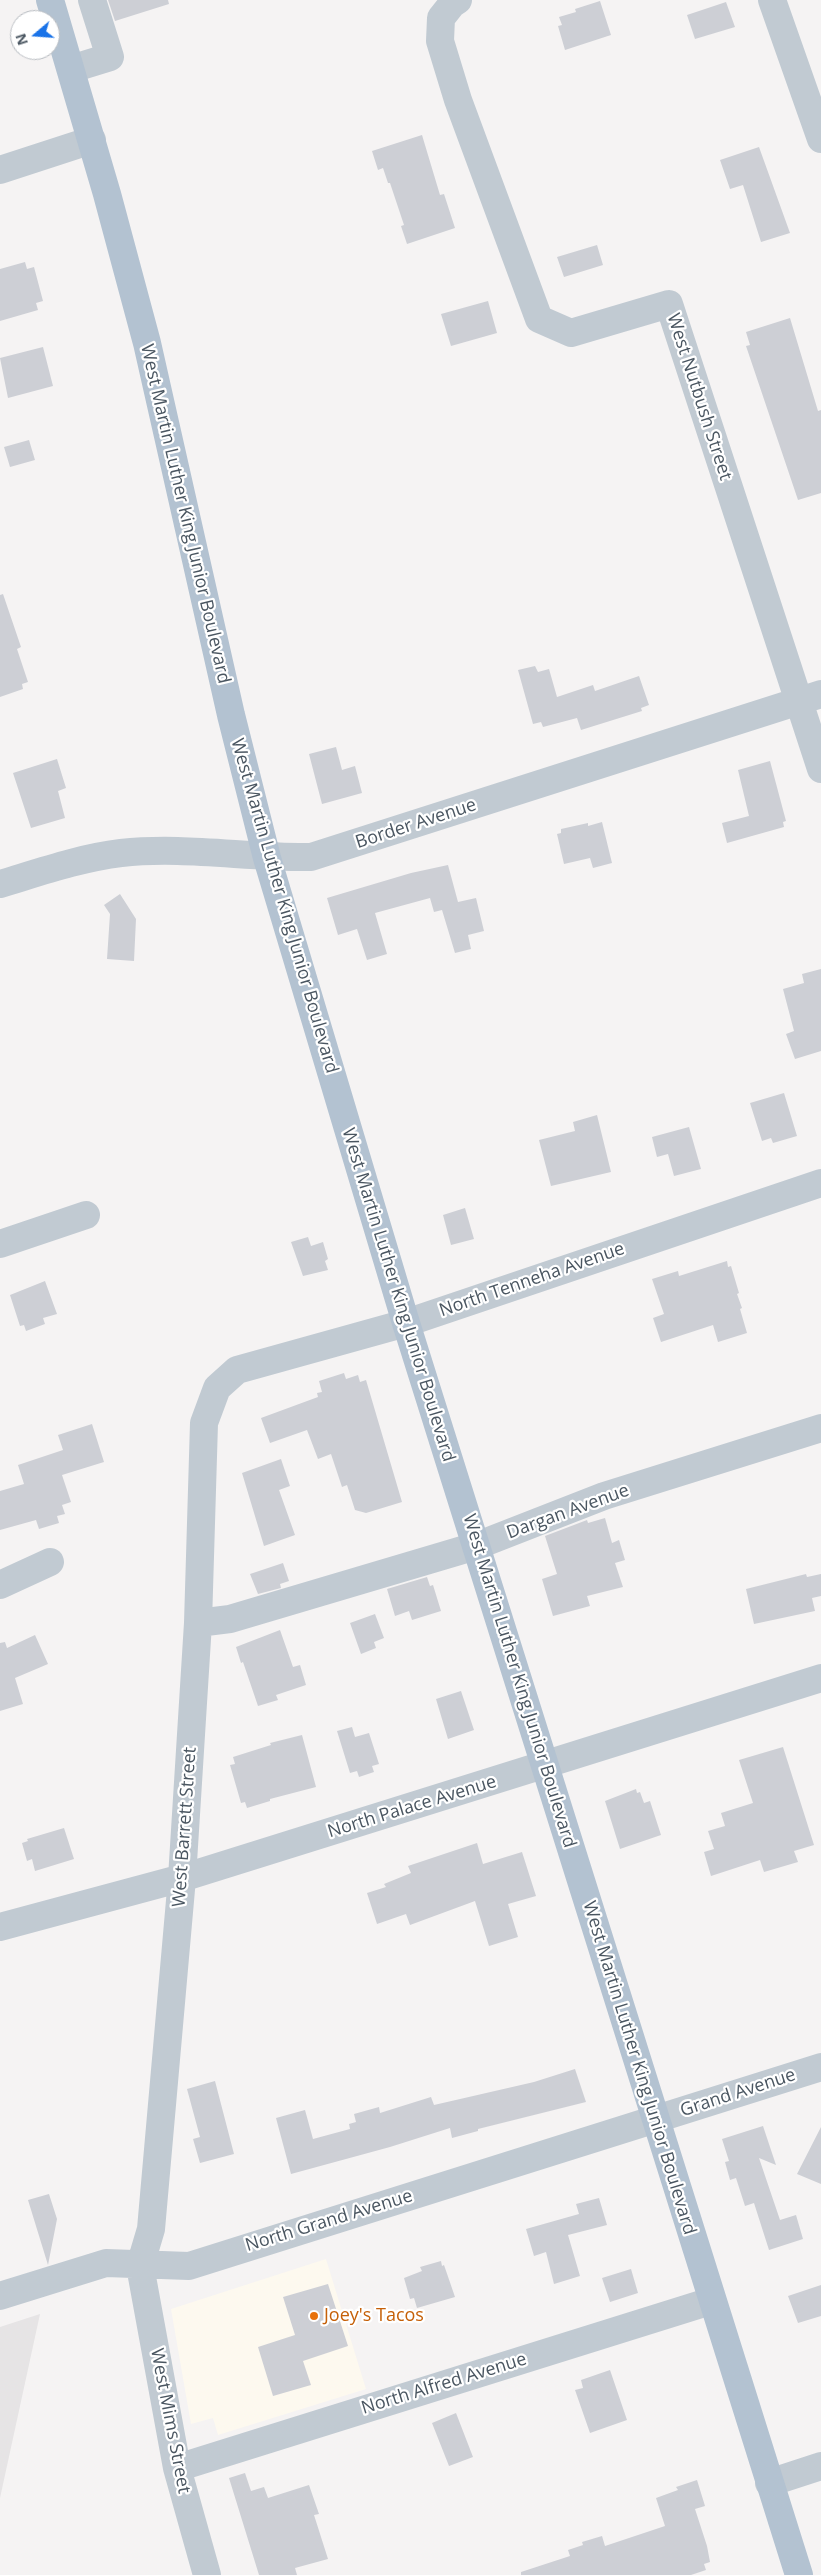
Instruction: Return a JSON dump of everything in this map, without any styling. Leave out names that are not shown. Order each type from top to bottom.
[{"type":"main road","name":"West Martin Luther King Junior Boulevard","points":[[50,0],[92,140],[147,342],[231,715],[267,858],[406,1323],[546,1766],[711,2301],[799,2575]]},
{"type":"street","points":[[70,70],[110,57],[92,0]]},
{"type":"street","points":[[772,0],[821,139]]},
{"type":"street","name":"West Nutbush Street","points":[[455,2],[442,18],[440,41],[464,118],[539,319],[571,333],[669,304],[810,697],[821,768]]},
{"type":"street","points":[[0,170],[92,140]]},
{"type":"street","name":"Border Avenue","points":[[0,884],[57,866],[122,853],[187,852],[267,858],[311,857],[810,697]]},
{"type":"street","name":"North Tenneha Avenue","points":[[217,1388],[237,1370],[406,1323],[821,1183]]},
{"type":"street","points":[[0,1244],[86,1215]]},
{"type":"street","name":"West Barrett Street","points":[[140,2266],[151,2229],[182,1878],[198,1622],[204,1423],[217,1388]]},
{"type":"street","name":"Dargan Avenue","points":[[198,1622],[230,1619],[476,1546],[604,1496],[821,1428]]},
{"type":"street","points":[[0,1585],[50,1562]]},
{"type":"street","name":"North Palace Avenue","points":[[0,1927],[182,1878],[546,1766],[821,1678]]},
{"type":"street","name":"Grand Avenue","points":[[654,2119],[821,2066]]},
{"type":"street","name":"North Grand Avenue","points":[[0,2296],[106,2263],[140,2266],[189,2266],[654,2119]]},
{"type":"street","name":"West Mims Street","points":[[140,2266],[176,2468],[207,2575]]},
{"type":"street","name":"North Alfred Avenue","points":[[176,2468],[711,2301]]},
{"type":"street","points":[[769,2483],[821,2466]]},
{"type":"shaded area","points":[[326,2259],[366,2389],[218,2435],[213,2418],[191,2424],[171,2309]]},
{"type":"shaded area","points":[[40,2314],[0,2498],[0,2327]]},
{"type":"building","points":[[108,0],[168,0],[169,4],[115,21]]},
{"type":"building","points":[[600,1],[611,35],[565,50],[558,26],[562,25],[559,17],[576,12],[575,9]]},
{"type":"building","points":[[726,2],[735,27],[695,39],[687,15]]},
{"type":"building","points":[[422,135],[440,195],[444,194],[455,228],[407,244],[401,226],[404,225],[390,183],[388,183],[383,168],[378,170],[372,151]]},
{"type":"building","points":[[759,147],[790,233],[761,242],[743,185],[730,189],[720,160]]},
{"type":"building","points":[[597,245],[603,265],[564,277],[557,257]]},
{"type":"building","points":[[25,262],[27,269],[34,267],[43,301],[36,303],[38,310],[0,321],[0,269]]},
{"type":"building","points":[[488,301],[497,333],[451,346],[441,314]]},
{"type":"building","points":[[790,318],[818,411],[821,410],[821,493],[798,500],[746,346],[750,345],[746,332]]},
{"type":"building","points":[[43,347],[53,386],[8,398],[0,358]]},
{"type":"building","points":[[29,440],[35,460],[10,467],[4,447]]},
{"type":"building","points":[[3,594],[21,647],[17,649],[28,682],[22,684],[23,689],[0,697],[0,595]]},
{"type":"building","points":[[535,666],[538,672],[549,669],[557,697],[593,685],[595,691],[639,676],[649,705],[641,708],[642,711],[581,730],[577,718],[543,727],[541,722],[533,724],[518,670]]},
{"type":"building","points":[[336,747],[342,770],[355,766],[362,793],[322,804],[309,754]]},
{"type":"building","points":[[57,759],[66,788],[58,791],[65,818],[31,828],[13,773]]},
{"type":"building","points":[[770,761],[786,821],[783,822],[784,827],[727,843],[722,823],[749,816],[738,770]]},
{"type":"building","points":[[602,822],[612,863],[593,868],[590,858],[564,864],[557,834],[561,833],[561,829],[588,823],[588,826]]},
{"type":"building","points":[[448,865],[458,902],[476,898],[484,931],[468,935],[471,949],[455,953],[442,910],[434,912],[430,898],[375,913],[387,954],[367,960],[357,929],[338,935],[327,898],[411,873]]},
{"type":"building","points":[[120,894],[136,919],[134,961],[107,959],[110,914],[104,905]]},
{"type":"building","points":[[821,969],[821,1051],[795,1059],[786,1034],[794,1031],[783,989],[804,983],[802,974]]},
{"type":"building","points":[[784,1093],[797,1136],[773,1143],[771,1138],[762,1141],[750,1103]]},
{"type":"building","points":[[597,1115],[611,1172],[551,1186],[539,1140],[575,1131],[573,1122]]},
{"type":"building","points":[[689,1127],[701,1169],[674,1176],[668,1154],[657,1157],[652,1137]]},
{"type":"building","points":[[465,1208],[474,1239],[451,1245],[443,1215]]},
{"type":"building","points":[[308,1237],[311,1246],[323,1242],[328,1259],[325,1261],[328,1270],[303,1276],[291,1242]]},
{"type":"building","points":[[727,1261],[728,1267],[731,1266],[739,1293],[737,1294],[742,1308],[740,1309],[747,1333],[718,1342],[713,1325],[661,1342],[653,1318],[664,1314],[652,1279],[678,1271],[679,1276]]},
{"type":"building","points":[[45,1281],[57,1314],[43,1318],[45,1324],[26,1331],[24,1325],[20,1326],[10,1295]]},
{"type":"building","points":[[344,1373],[346,1379],[358,1375],[360,1382],[366,1380],[402,1502],[366,1513],[355,1510],[347,1485],[342,1487],[331,1454],[318,1459],[307,1430],[270,1443],[261,1418],[318,1397],[317,1393],[322,1392],[319,1381]]},
{"type":"building","points":[[92,1424],[104,1462],[62,1475],[71,1502],[62,1505],[65,1514],[57,1516],[59,1523],[39,1529],[36,1520],[0,1530],[0,1491],[24,1484],[18,1465],[63,1450],[58,1435]]},
{"type":"building","points":[[281,1459],[290,1486],[279,1490],[295,1535],[264,1546],[242,1473]]},
{"type":"building","points":[[605,1518],[612,1543],[619,1540],[625,1560],[615,1563],[623,1587],[587,1596],[590,1606],[553,1616],[542,1579],[557,1574],[545,1536],[587,1520],[588,1523]]},
{"type":"building","points":[[283,1563],[289,1581],[280,1584],[281,1588],[258,1594],[250,1574]]},
{"type":"building","points":[[806,1574],[807,1577],[821,1574],[821,1596],[812,1598],[815,1611],[754,1624],[746,1589]]},
{"type":"building","points":[[427,1577],[430,1586],[433,1585],[441,1611],[412,1620],[409,1611],[395,1616],[387,1589]]},
{"type":"building","points":[[375,1614],[384,1638],[374,1642],[376,1648],[361,1654],[350,1623]]},
{"type":"building","points":[[280,1630],[293,1667],[300,1665],[306,1685],[276,1695],[278,1700],[258,1706],[236,1647]]},
{"type":"building","points":[[35,1635],[48,1664],[15,1678],[23,1704],[0,1711],[0,1643],[5,1642],[7,1648]]},
{"type":"building","points":[[461,1691],[474,1730],[448,1739],[436,1699]]},
{"type":"building","points":[[352,1727],[355,1737],[369,1733],[379,1764],[372,1766],[374,1772],[359,1777],[357,1771],[350,1773],[337,1731]]},
{"type":"building","points":[[302,1735],[316,1787],[270,1799],[270,1801],[247,1808],[245,1802],[241,1803],[230,1765],[235,1764],[233,1757],[271,1745],[270,1743]]},
{"type":"building","points":[[783,1747],[814,1845],[794,1851],[798,1862],[764,1872],[760,1860],[711,1876],[704,1852],[714,1849],[708,1831],[725,1826],[721,1813],[753,1803],[739,1760]]},
{"type":"building","points":[[636,1789],[637,1793],[640,1792],[644,1803],[650,1801],[661,1835],[620,1849],[605,1801]]},
{"type":"building","points":[[64,1828],[74,1859],[35,1871],[32,1859],[27,1861],[22,1843],[28,1841],[27,1839]]},
{"type":"building","points":[[477,1843],[483,1864],[522,1852],[536,1896],[508,1904],[518,1937],[489,1946],[475,1901],[410,1925],[406,1914],[377,1924],[367,1893],[386,1887],[384,1884],[411,1873],[408,1866]]},
{"type":"building","points":[[575,2069],[586,2102],[478,2129],[478,2131],[452,2138],[450,2128],[390,2147],[291,2174],[276,2118],[305,2110],[313,2139],[350,2129],[349,2124],[356,2122],[354,2114],[379,2107],[380,2113],[431,2097],[434,2105],[534,2082]]},
{"type":"building","points":[[215,2081],[234,2154],[200,2163],[193,2139],[200,2137],[187,2089]]},
{"type":"building","points":[[763,2126],[776,2165],[759,2158],[780,2220],[796,2215],[803,2239],[769,2250],[754,2203],[745,2206],[736,2178],[730,2180],[725,2162],[729,2161],[722,2139]]},
{"type":"building","points":[[821,2127],[821,2184],[797,2174]]},
{"type":"building","points":[[49,2194],[57,2219],[48,2265],[28,2200]]},
{"type":"building","points":[[599,2198],[607,2225],[568,2235],[580,2276],[554,2284],[546,2252],[534,2256],[526,2229],[579,2214],[576,2204]]},
{"type":"building","points":[[441,2261],[455,2297],[417,2308],[414,2298],[410,2299],[404,2278],[422,2271],[420,2267]]},
{"type":"building","points":[[631,2269],[638,2293],[610,2302],[602,2278]]},
{"type":"building","name":"Joey's Tacos","points":[[328,2284],[348,2346],[303,2361],[311,2385],[273,2396],[258,2347],[295,2335],[283,2297]]},
{"type":"building","points":[[821,2285],[821,2316],[798,2323],[788,2296]]},
{"type":"building","points":[[610,2370],[627,2420],[590,2433],[575,2390],[583,2388],[581,2380]]},
{"type":"building","points":[[456,2413],[473,2457],[449,2466],[432,2423]]},
{"type":"building","points":[[245,2473],[251,2491],[264,2487],[268,2498],[309,2485],[319,2514],[314,2515],[328,2559],[295,2568],[297,2575],[259,2575],[229,2478]]},
{"type":"building","points":[[697,2480],[705,2506],[695,2509],[710,2562],[704,2564],[706,2570],[691,2575],[521,2575],[521,2572],[570,2556],[568,2550],[583,2545],[582,2542],[602,2536],[605,2546],[665,2526],[656,2498],[678,2490],[676,2487]]},
{"type":"place","name":"Joey's Tacos","points":[[314,2316]]}]
